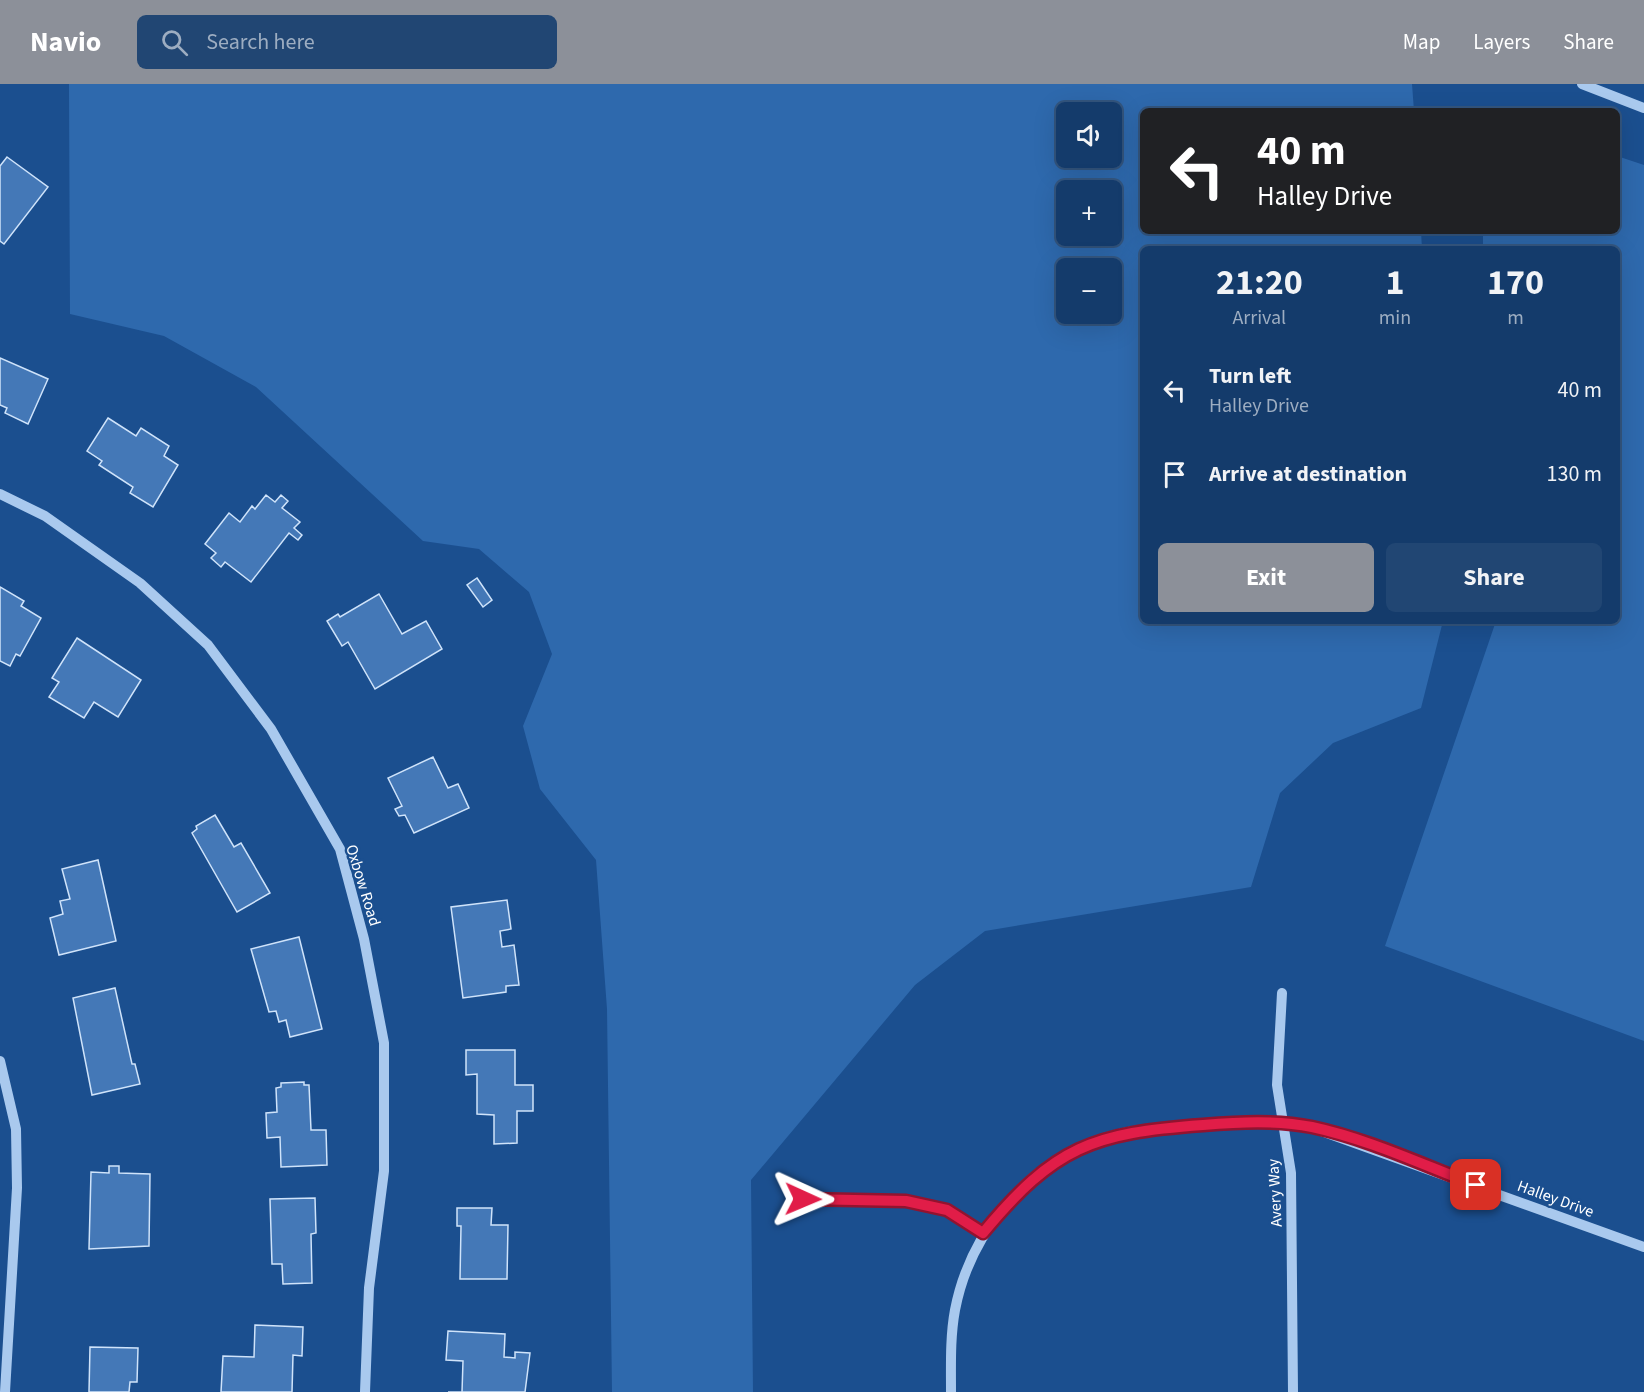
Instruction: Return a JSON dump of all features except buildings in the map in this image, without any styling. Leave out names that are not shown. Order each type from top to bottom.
[{"type":"street","points":[[1582,84],[1644,108]]},
{"type":"street","name":"Oxbow Road","points":[[0,494],[45,516],[140,583],[208,645],[271,729],[340,849],[364,939],[384,1043],[384,1171],[369,1288],[364,1392]]},
{"type":"street","name":"Avery Way","points":[[1282,993],[1276,1085],[1291,1173],[1293,1392]]},
{"type":"street","points":[[0,1061],[16,1129],[17,1176],[16,1235],[7,1322],[5,1392]]},
{"type":"street","name":"Halley Drive","points":[[951,1392],[951,1337],[955,1309],[983,1233],[1021,1189],[1044,1169],[1068,1153],[1122,1133],[1160,1127],[1242,1122],[1282,1123],[1313,1128],[1350,1138],[1644,1247]]},
{"type":"street","points":[[803,1199],[906,1201],[947,1210],[983,1233]]},
{"type":"shaded area","points":[[69,84],[1412,84],[1414,108],[1140,108],[1140,234],[1421,234],[1422,246],[1140,246],[1140,624],[1442,624],[1421,708],[1333,743],[1280,793],[1251,887],[985,931],[915,985],[751,1180],[753,1392],[612,1392],[607,1009],[596,860],[540,789],[523,726],[552,654],[529,592],[479,549],[423,541],[256,387],[164,336],[70,314]]},
{"type":"shaded area","points":[[1620,157],[1644,165],[1644,1041],[1385,946],[1495,624],[1620,624],[1620,246],[1483,246],[1483,234],[1620,234]]},
{"type":"route","points":[[803,1199],[906,1201],[947,1210],[983,1233],[1021,1189],[1044,1169],[1068,1153],[1093,1142],[1122,1133],[1160,1127],[1242,1122],[1282,1123],[1313,1128],[1350,1138],[1476,1185]]}]
